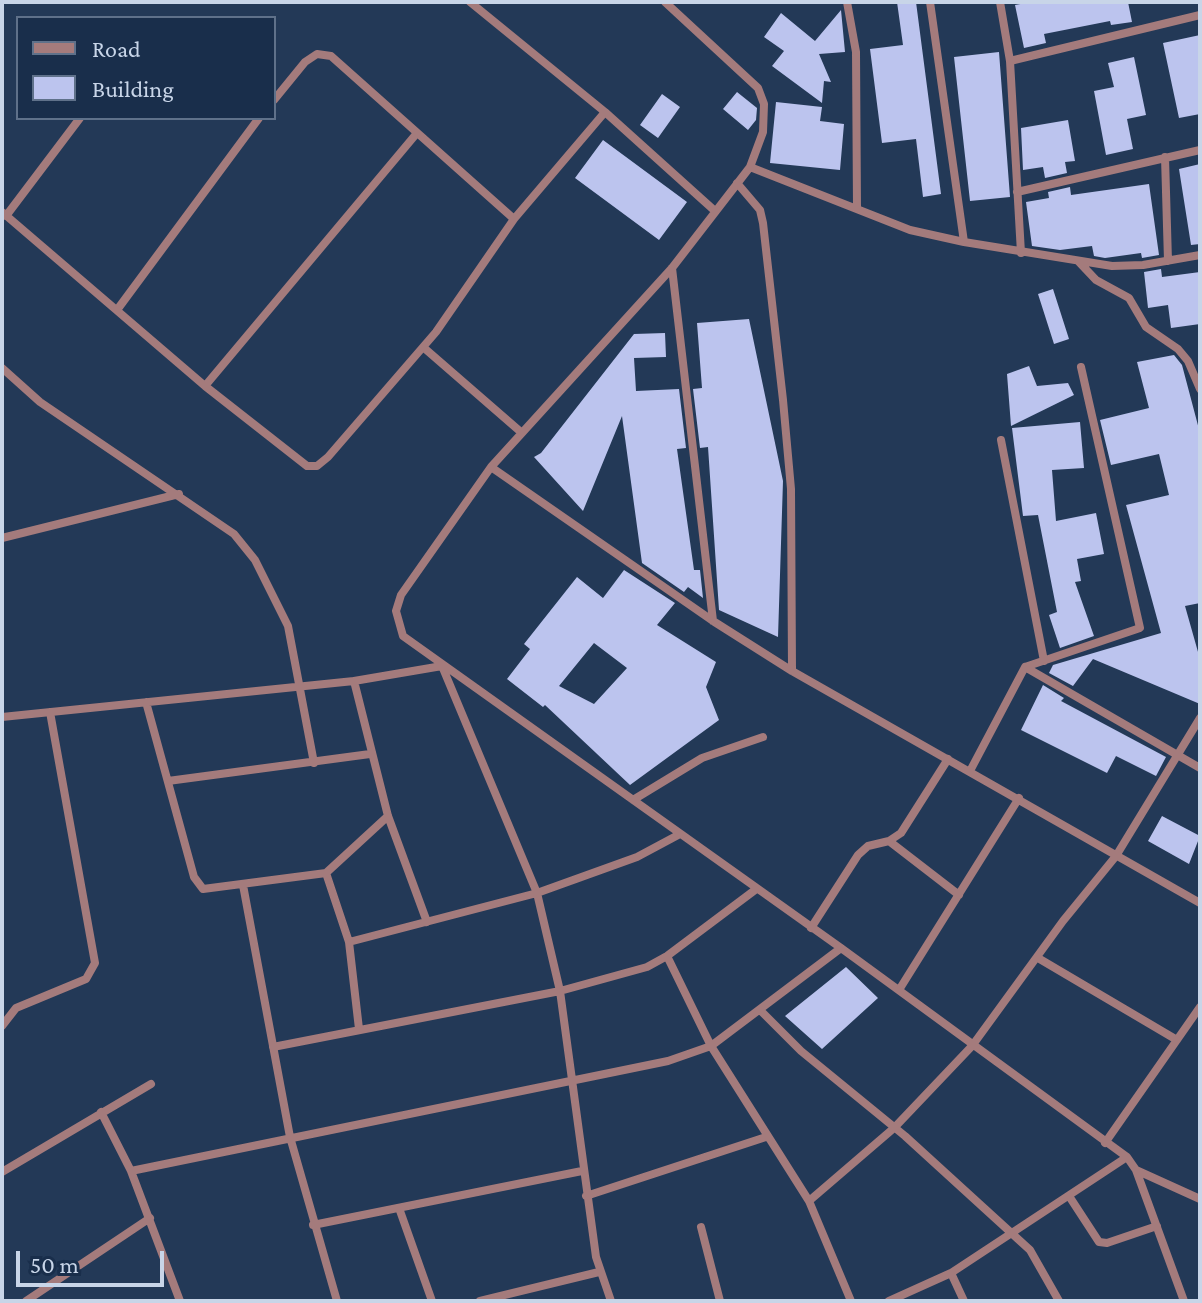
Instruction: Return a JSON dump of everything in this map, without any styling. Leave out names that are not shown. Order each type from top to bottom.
[{"type":"street","points":[[665,2],[758,88],[764,104],[763,132],[750,167],[672,268],[491,467],[401,595],[396,611],[403,636],[755,890],[841,948],[1127,1157],[1136,1170],[1184,1301]]},
{"type":"street","points":[[847,2],[856,52],[857,208]]},
{"type":"street","points":[[930,2],[964,242]]},
{"type":"street","points":[[1000,2],[1010,61],[1021,253]]},
{"type":"street","points":[[475,3],[605,112],[715,211]]},
{"type":"street","points":[[1010,61],[1200,15]]},
{"type":"street","points":[[276,98],[305,62],[317,54],[331,56],[514,219]]},
{"type":"street","points":[[78,120],[4,214],[205,386],[307,466],[317,466],[423,347],[514,219],[605,112]]},
{"type":"street","points":[[117,310],[258,120]]},
{"type":"street","points":[[205,386],[417,133]]},
{"type":"street","points":[[1017,192],[1200,150]]},
{"type":"street","points":[[1165,157],[1168,261]]},
{"type":"street","points":[[750,167],[910,230],[964,242],[1112,266],[1200,255]]},
{"type":"street","points":[[737,183],[760,210],[763,223],[783,400],[791,489],[792,671]]},
{"type":"street","points":[[1079,262],[1096,280],[1129,298],[1146,327],[1178,349],[1188,361],[1200,389]]},
{"type":"street","points":[[672,268],[713,621]]},
{"type":"street","points":[[423,347],[522,433]]},
{"type":"street","points":[[970,771],[1025,667],[1140,628],[1081,367]]},
{"type":"street","points":[[2,368],[40,402],[234,534],[255,560],[288,626],[314,763]]},
{"type":"street","points":[[1001,440],[1044,661]]},
{"type":"street","points":[[491,467],[713,621],[792,671],[1200,903]]},
{"type":"street","points":[[2,538],[179,494]]},
{"type":"street","points":[[2,717],[354,681],[442,666]]},
{"type":"street","points":[[442,666],[537,893],[560,991],[582,1171],[599,1272],[611,1301]]},
{"type":"street","points":[[1025,667],[1200,768]]},
{"type":"street","points":[[354,681],[388,816],[427,922]]},
{"type":"street","points":[[146,702],[198,886],[212,890],[326,873],[388,816]]},
{"type":"street","points":[[2,1026],[16,1008],[86,979],[95,963],[50,712]]},
{"type":"street","points":[[809,1201],[894,1128],[972,1046],[1063,921],[1116,856],[1200,718]]},
{"type":"street","points":[[633,800],[702,758],[763,737]]},
{"type":"street","points":[[168,781],[370,754]]},
{"type":"street","points":[[811,928],[858,855],[868,846],[889,841],[901,833],[948,759]]},
{"type":"street","points":[[899,990],[1019,798]]},
{"type":"street","points":[[349,942],[537,893],[637,857],[680,834]]},
{"type":"street","points":[[889,841],[959,895]]},
{"type":"street","points":[[326,873],[349,942],[359,1029]]},
{"type":"street","points":[[243,885],[290,1137],[337,1301]]},
{"type":"street","points":[[273,1047],[560,991],[647,967],[667,956],[755,890]]},
{"type":"street","points":[[131,1171],[668,1061],[711,1046],[841,948]]},
{"type":"street","points":[[667,956],[711,1046],[809,1201],[851,1301]]},
{"type":"street","points":[[1038,958],[1177,1040]]},
{"type":"street","points":[[1105,1143],[1200,1007]]},
{"type":"street","points":[[760,1010],[801,1051],[894,1128],[1030,1250],[1059,1301]]},
{"type":"street","points":[[2,1172],[151,1084]]},
{"type":"street","points":[[101,1112],[131,1171],[180,1301]]},
{"type":"street","points":[[586,1196],[766,1137]]},
{"type":"street","points":[[889,1301],[951,1273],[1127,1157]]},
{"type":"street","points":[[1136,1170],[1200,1199]]},
{"type":"street","points":[[313,1225],[582,1171]]},
{"type":"street","points":[[1069,1196],[1099,1242],[1107,1243],[1157,1226]]},
{"type":"street","points":[[399,1208],[432,1301]]},
{"type":"street","points":[[26,1301],[150,1218]]},
{"type":"street","points":[[701,1227],[720,1301]]},
{"type":"street","points":[[480,1301],[599,1272]]},
{"type":"street","points":[[951,1273],[964,1301]]},
{"type":"building","points":[[897,2],[916,2],[941,194],[923,197],[916,139],[882,143],[870,49],[903,45]]},
{"type":"building","points":[[1031,2],[1128,2],[1132,22],[1111,25],[1110,21],[1044,34],[1046,43],[1024,48],[1015,5]]},
{"type":"building","points":[[841,10],[845,52],[819,54],[831,82],[824,81],[822,103],[772,66],[784,51],[764,37],[781,13],[815,41]]},
{"type":"building","points":[[1200,35],[1200,114],[1179,118],[1163,43]]},
{"type":"building","points":[[999,52],[1010,197],[970,201],[954,57]]},
{"type":"building","points":[[1134,57],[1146,115],[1127,119],[1133,149],[1106,155],[1094,91],[1114,87],[1108,63]]},
{"type":"building","points":[[737,92],[757,108],[756,120],[748,130],[723,109]]},
{"type":"building","points":[[662,94],[680,107],[658,138],[640,125]]},
{"type":"building","points":[[776,102],[822,107],[820,121],[844,124],[840,170],[770,163]]},
{"type":"building","points":[[1068,120],[1075,161],[1065,162],[1067,173],[1045,178],[1043,167],[1023,170],[1021,128]]},
{"type":"building","points":[[603,140],[687,202],[659,240],[575,178]]},
{"type":"building","points":[[1200,164],[1200,244],[1191,245],[1179,169]]},
{"type":"building","points":[[1149,184],[1159,255],[1142,258],[1141,253],[1105,258],[1094,256],[1092,246],[1060,250],[1032,246],[1026,202],[1049,198],[1048,192],[1070,187],[1071,195]]},
{"type":"building","points":[[1161,269],[1162,277],[1200,272],[1200,324],[1171,328],[1168,305],[1148,308],[1144,272]]},
{"type":"building","points":[[1053,289],[1069,339],[1054,344],[1038,294]]},
{"type":"building","points":[[749,319],[783,481],[778,637],[719,610],[708,447],[700,448],[693,389],[702,388],[697,323]]},
{"type":"building","points":[[665,333],[666,357],[634,358],[636,391],[679,389],[686,448],[677,449],[694,570],[700,570],[703,598],[688,587],[684,592],[642,563],[622,416],[583,511],[534,457],[541,453],[634,334]]},
{"type":"building","points":[[1174,355],[1182,365],[1200,433],[1200,603],[1185,606],[1200,659],[1200,704],[1093,659],[1073,686],[1049,673],[1053,665],[1161,633],[1126,505],[1169,495],[1159,454],[1111,465],[1100,420],[1149,408],[1137,362]]},
{"type":"building","points":[[1029,366],[1037,386],[1068,383],[1074,395],[1011,426],[1007,374]]},
{"type":"building","points":[[1080,422],[1084,468],[1052,470],[1056,521],[1096,513],[1104,554],[1077,559],[1081,581],[1075,582],[1094,636],[1060,648],[1049,615],[1057,612],[1038,515],[1023,516],[1012,428]]},
{"type":"building","points":[[624,570],[675,603],[657,625],[716,662],[706,687],[719,720],[630,785],[545,705],[543,707],[507,679],[530,649],[524,644],[577,577],[603,598]],"holes":[[[594,643],[627,668],[594,704],[559,686]]]},
{"type":"building","points":[[1043,685],[1064,698],[1061,701],[1166,757],[1156,776],[1116,756],[1107,773],[1021,730]]},
{"type":"building","points":[[1162,816],[1200,836],[1189,864],[1148,841]]},
{"type":"building","points":[[846,967],[878,998],[822,1049],[785,1016]]}]
